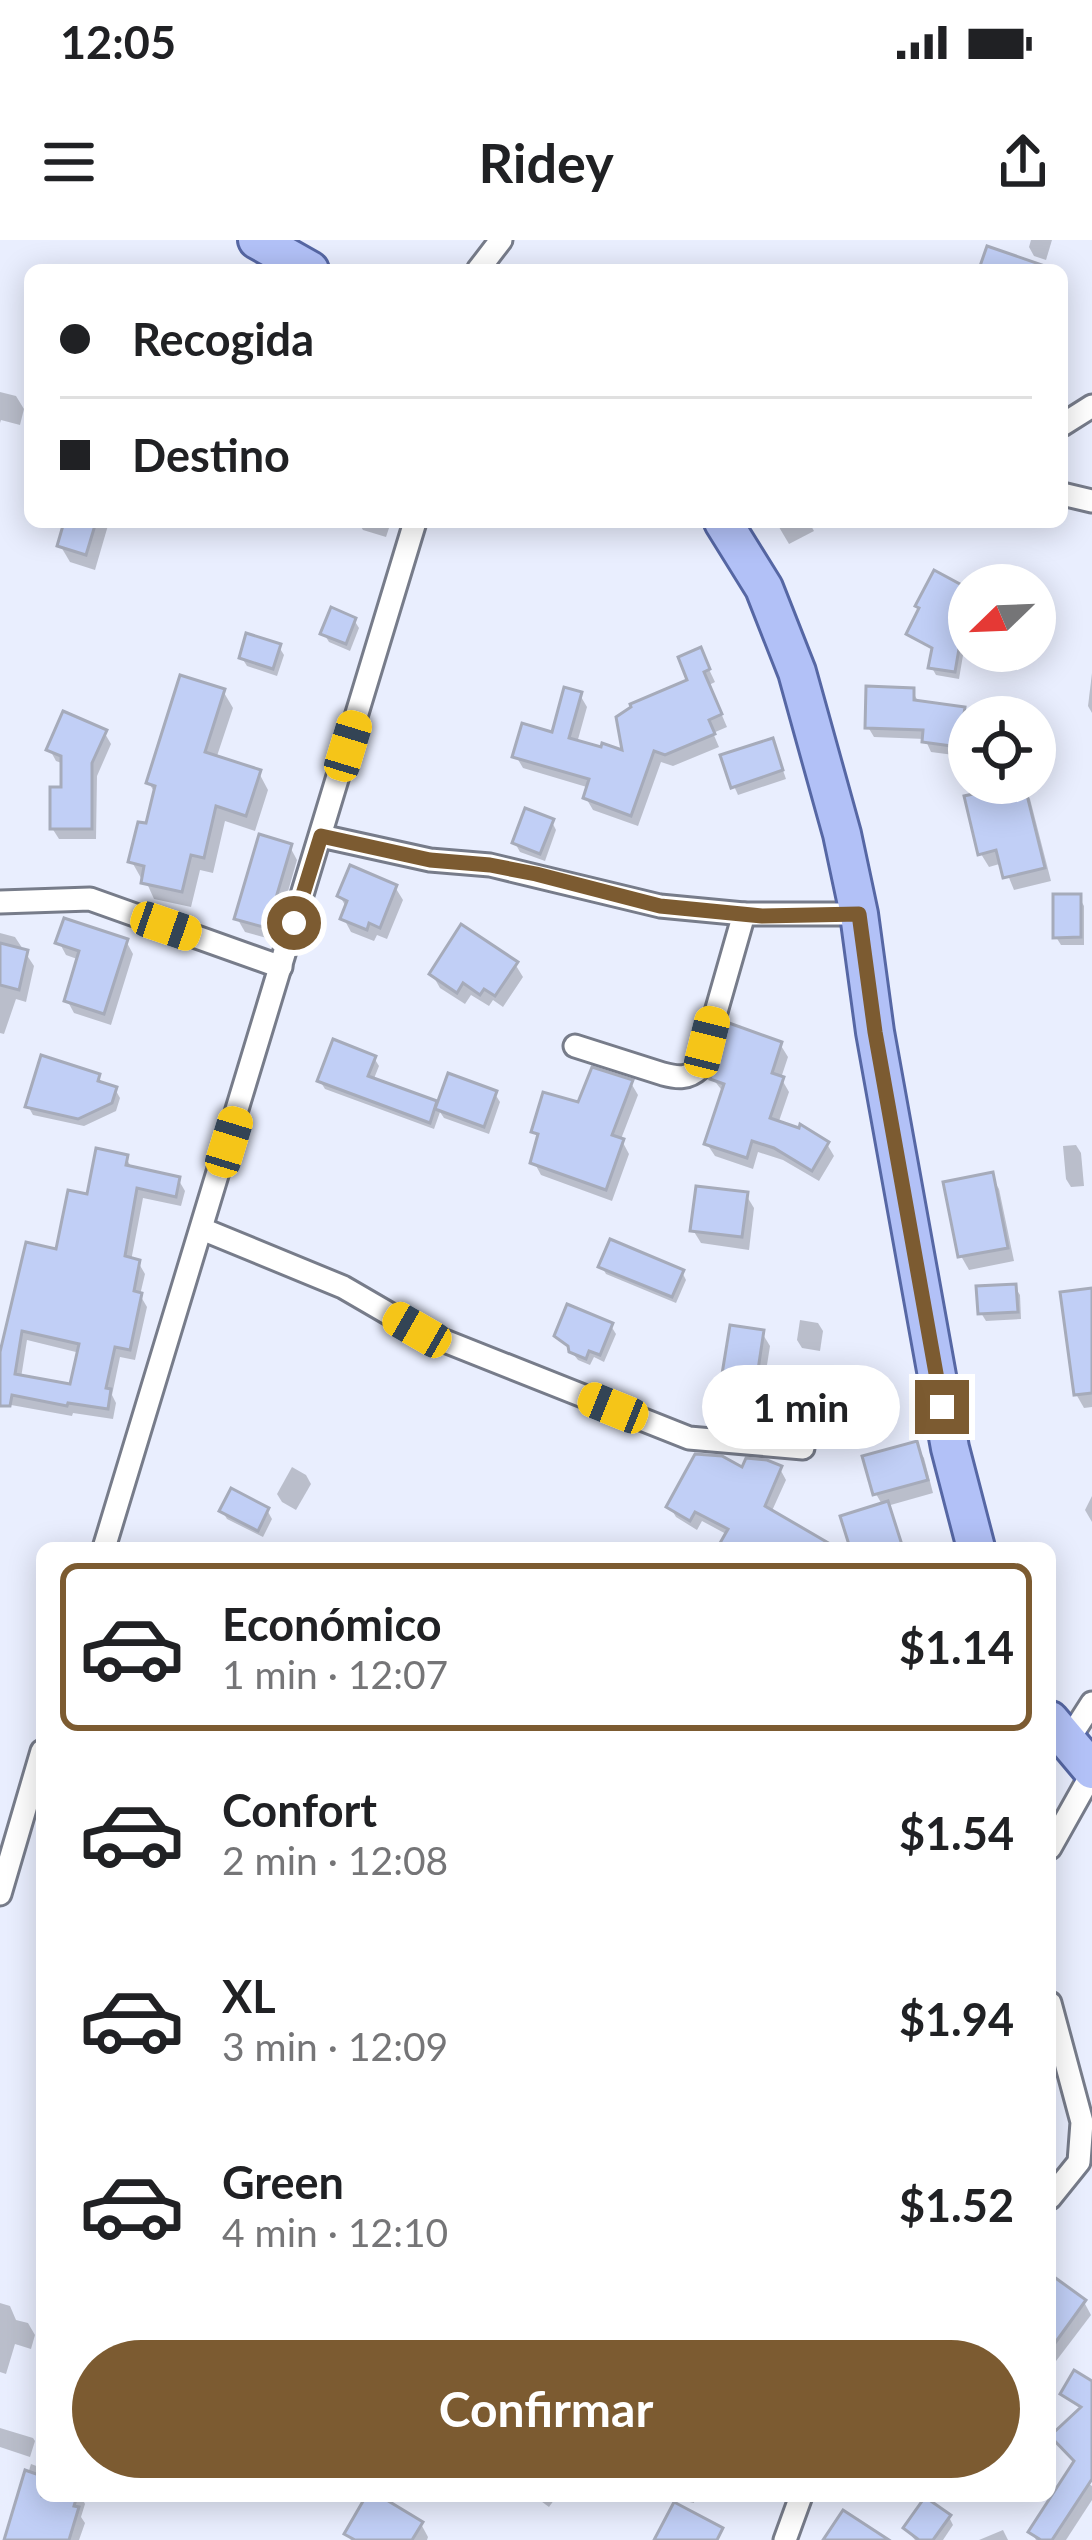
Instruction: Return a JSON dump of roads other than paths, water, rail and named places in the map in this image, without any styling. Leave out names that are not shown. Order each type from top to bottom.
[{"type":"main road","points":[[257,240],[299,264]]},
{"type":"main road","points":[[727,528],[764,588],[797,671],[842,834],[950,1448],[974,1542]]},
{"type":"main road","points":[[1058,1731],[1092,1772]]},
{"type":"street","points":[[483,264],[502,240]]},
{"type":"street","points":[[106,1542],[413,528]]},
{"type":"street","points":[[321,836],[430,860],[536,874],[660,906],[744,914],[859,914]]},
{"type":"street","points":[[0,902],[90,899],[281,967]]},
{"type":"street","points":[[574,1046],[677,1078],[692,1075],[700,1068],[744,914]]},
{"type":"street","points":[[202,1228],[343,1287],[417,1330],[689,1438],[803,1448]]},
{"type":"street","points":[[1058,1731],[1092,1702]]},
{"type":"street","points":[[0,1894],[36,1771]]},
{"type":"street","points":[[1056,1837],[1092,1772]]},
{"type":"street","points":[[1056,2025],[1082,2122],[1079,2162],[1056,2191]]},
{"type":"street","points":[[785,2540],[799,2502]]}]
